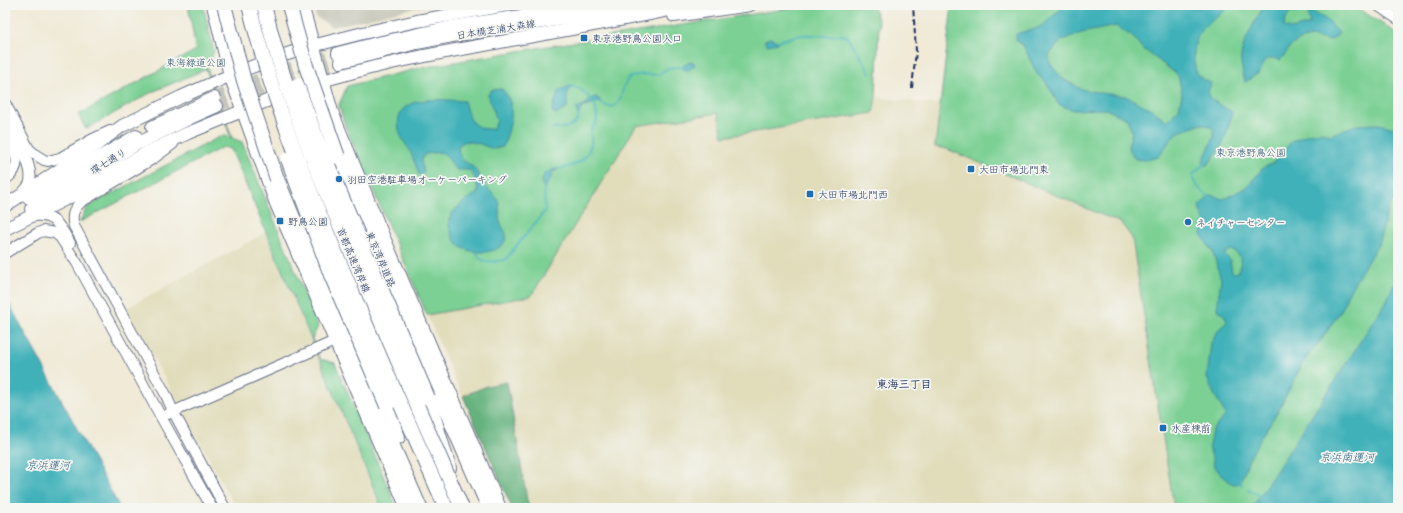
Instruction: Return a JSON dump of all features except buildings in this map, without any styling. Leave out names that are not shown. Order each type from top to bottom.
[{"type":"highway","points":[[214,5],[231,75],[276,201],[408,508]]},
{"type":"highway","points":[[224,5],[244,81],[277,179],[420,508]]},
{"type":"highway","points":[[244,5],[258,67],[286,155],[331,275],[387,406],[408,464],[420,508]]},
{"type":"highway","name":"首都高速湾岸線","points":[[249,5],[266,69],[300,164],[346,280],[446,508]]},
{"type":"highway","name":"首都高速湾岸線","points":[[264,5],[286,81],[315,165],[360,274],[462,508]]},
{"type":"highway","points":[[271,5],[289,62],[316,137],[428,398],[449,468],[458,508]]},
{"type":"highway","name":"東京湾岸道路","points":[[289,5],[306,66],[338,157],[428,370],[489,508]]},
{"type":"highway","points":[[301,5],[332,112],[380,231],[499,508]]},
{"type":"main road","points":[[5,206],[23,192],[95,146],[122,126],[181,97],[231,75],[272,59],[312,46],[417,21],[507,5]]},
{"type":"main road","name":"日本橋芝浦大森線","points":[[590,5],[451,27],[392,39],[340,58],[452,36],[652,5]]},
{"type":"main road","points":[[5,229],[91,185],[146,153],[188,133],[243,110],[322,81],[419,57],[650,15],[692,5]]},
{"type":"main road","points":[[570,29],[613,26],[750,5]]},
{"type":"main road","name":"環七通り","points":[[5,210],[32,196],[133,137],[186,110],[215,102],[131,147],[5,225]]},
{"type":"street","points":[[1377,5],[1398,19]]},
{"type":"street","points":[[5,103],[30,149],[40,158],[48,161],[60,158],[91,140],[122,126]]},
{"type":"street","points":[[5,121],[26,158],[30,169],[30,181],[23,192]]},
{"type":"street","points":[[188,133],[154,158],[81,202],[75,208],[72,217],[74,226],[165,392],[173,411],[225,508]]},
{"type":"street","points":[[5,134],[15,154],[17,165],[15,172],[5,180]]},
{"type":"street","points":[[33,216],[45,215],[62,228],[75,251],[77,263]]},
{"type":"street","points":[[5,253],[43,231],[55,233],[60,237],[77,263],[160,417],[212,508]]},
{"type":"street","points":[[160,417],[335,341]]},
{"type":"shaded area","points":[[313,5],[426,5],[332,27],[316,17]]},
{"type":"shaded area","points":[[876,97],[940,105],[936,147],[947,149],[1121,224],[1132,238],[1174,508],[511,508],[427,315],[531,296],[636,126],[719,113],[724,137],[873,113]]},
{"type":"shaded area","points":[[265,233],[381,508],[236,508],[126,308]]},
{"type":"green space","name":"東海緑道公園","points":[[188,5],[203,5],[214,51],[207,68],[232,138],[242,142],[318,326],[312,339],[320,359],[335,363],[397,508],[382,508],[231,149],[223,147],[80,222],[87,207],[223,135],[231,138],[206,69],[152,92],[86,129],[78,115],[196,50]]},
{"type":"green space","points":[[810,5],[872,5],[874,7],[879,23],[876,97],[873,113],[723,137],[718,113],[636,126],[531,296],[427,315],[346,128],[339,105],[347,86],[420,68],[542,47]]},
{"type":"green space","name":"東京港野鳥公園","points":[[952,5],[1353,5],[1398,34],[1398,508],[1174,508],[1132,238],[1121,223],[947,149],[935,147]]},
{"type":"green space","points":[[507,382],[527,500],[530,508],[512,508],[463,396],[487,386]]},
{"type":"water","points":[[1072,5],[1189,5],[1201,7],[1204,5],[1229,5],[1223,12],[1203,28],[1197,38],[1194,52],[1195,67],[1197,72],[1200,77],[1211,83],[1208,92],[1212,100],[1232,112],[1224,141],[1212,160],[1206,166],[1202,163],[1214,137],[1214,130],[1209,126],[1202,124],[1179,132],[1172,138],[1158,157],[1146,160],[1135,159],[1128,147],[1132,132],[1127,119],[1106,109],[1073,110],[1058,104],[1045,81],[1037,74],[1023,45],[1017,41],[1016,34],[1038,28],[1058,11]],"holes":[[[1116,26],[1133,37],[1142,48],[1178,75],[1182,94],[1179,109],[1167,121],[1151,109],[1125,96],[1081,89],[1063,79],[1050,64],[1049,55],[1062,40],[1081,33]]]},
{"type":"water","points":[[1265,5],[1302,5],[1303,9],[1290,12],[1285,20],[1284,27],[1291,29],[1310,24],[1308,15],[1311,11],[1327,20],[1339,33],[1336,37],[1330,40],[1313,37],[1297,42],[1280,60],[1274,58],[1266,59],[1260,72],[1245,82],[1241,63],[1242,51],[1250,30]]},
{"type":"water","points":[[770,38],[777,41],[777,43],[768,45],[765,43],[765,40]]},
{"type":"water","points":[[690,62],[694,63],[695,65],[689,70],[683,69],[683,66]]},
{"type":"water","points":[[571,86],[572,88],[567,93],[567,108],[557,114],[552,112],[559,90]]},
{"type":"water","points":[[502,89],[507,95],[511,109],[510,125],[503,147],[494,149],[477,143],[465,141],[458,146],[462,159],[474,168],[482,182],[498,200],[500,222],[506,236],[502,246],[497,249],[478,252],[461,247],[455,241],[449,226],[450,217],[458,207],[478,193],[477,184],[473,175],[470,170],[458,170],[454,168],[447,156],[441,152],[425,154],[421,160],[424,173],[419,175],[409,149],[400,135],[399,118],[403,109],[410,104],[420,101],[464,101],[472,122],[480,128],[493,129],[497,121],[488,95],[491,90]]},
{"type":"water","points":[[596,97],[600,100],[600,103],[597,102],[584,106],[579,115],[577,114],[577,108],[588,103],[590,99]]},
{"type":"water","points":[[1379,124],[1398,129],[1398,194],[1389,208],[1378,244],[1347,295],[1343,307],[1322,339],[1304,361],[1278,411],[1249,459],[1240,483],[1233,484],[1223,477],[1214,466],[1209,446],[1212,430],[1226,415],[1207,378],[1211,343],[1218,330],[1227,322],[1225,316],[1217,309],[1221,279],[1213,253],[1201,234],[1204,220],[1199,206],[1211,195],[1223,199],[1246,188],[1263,168],[1273,163],[1292,141],[1308,134],[1321,132],[1330,135],[1356,125]],"holes":[[[1231,250],[1235,252],[1240,259],[1238,272],[1235,273],[1232,272],[1230,260],[1225,255],[1226,252]]]},
{"type":"water","points":[[558,169],[552,173],[551,178],[544,188],[542,180],[545,173]]},
{"type":"water","name":"京浜南運河","points":[[1398,283],[1398,508],[1252,508],[1386,302],[1393,286]]},
{"type":"water","name":"京浜運河","points":[[5,296],[120,508],[5,508]]},
{"type":"waterway","points":[[777,41],[805,35],[839,35],[848,37],[870,73]]},
{"type":"waterway","points":[[600,103],[608,106],[614,106],[618,103],[623,87],[629,78],[633,76],[660,74],[671,67],[683,68]]},
{"type":"waterway","points":[[571,86],[582,90],[590,99]]},
{"type":"waterway","points":[[558,169],[574,165],[587,155],[591,144],[591,130],[597,121],[595,104]]},
{"type":"waterway","points":[[552,128],[569,127],[575,123],[579,115]]},
{"type":"waterway","points":[[1204,164],[1192,176],[1196,185],[1209,197]]},
{"type":"waterway","points":[[477,252],[484,261],[492,262],[505,260],[545,211],[544,188]]},
{"type":"waterway","points":[[1248,489],[1260,496]]},
{"type":"tunnel","points":[[214,98],[275,73],[338,53]]},
{"type":"tunnel","points":[[217,106],[278,83],[341,62]]},
{"type":"railway","points":[[912,88],[916,51],[913,5]]},
{"type":"place","name":"東京港野鳥公園入口","points":[[584,38]]},
{"type":"place","name":"大田市場北門東","points":[[971,169]]},
{"type":"place","name":"羽田空港駐車場オーケーパーキング","points":[[339,179]]},
{"type":"place","name":"大田市場北門西","points":[[810,194]]},
{"type":"place","name":"野鳥公園","points":[[280,221]]},
{"type":"place","name":"ネイチャーセンター","points":[[1188,222]]},
{"type":"place","name":"水産棟前","points":[[1163,428]]},
{"type":"district","name":"東海三丁目","points":[[904,384]]}]
